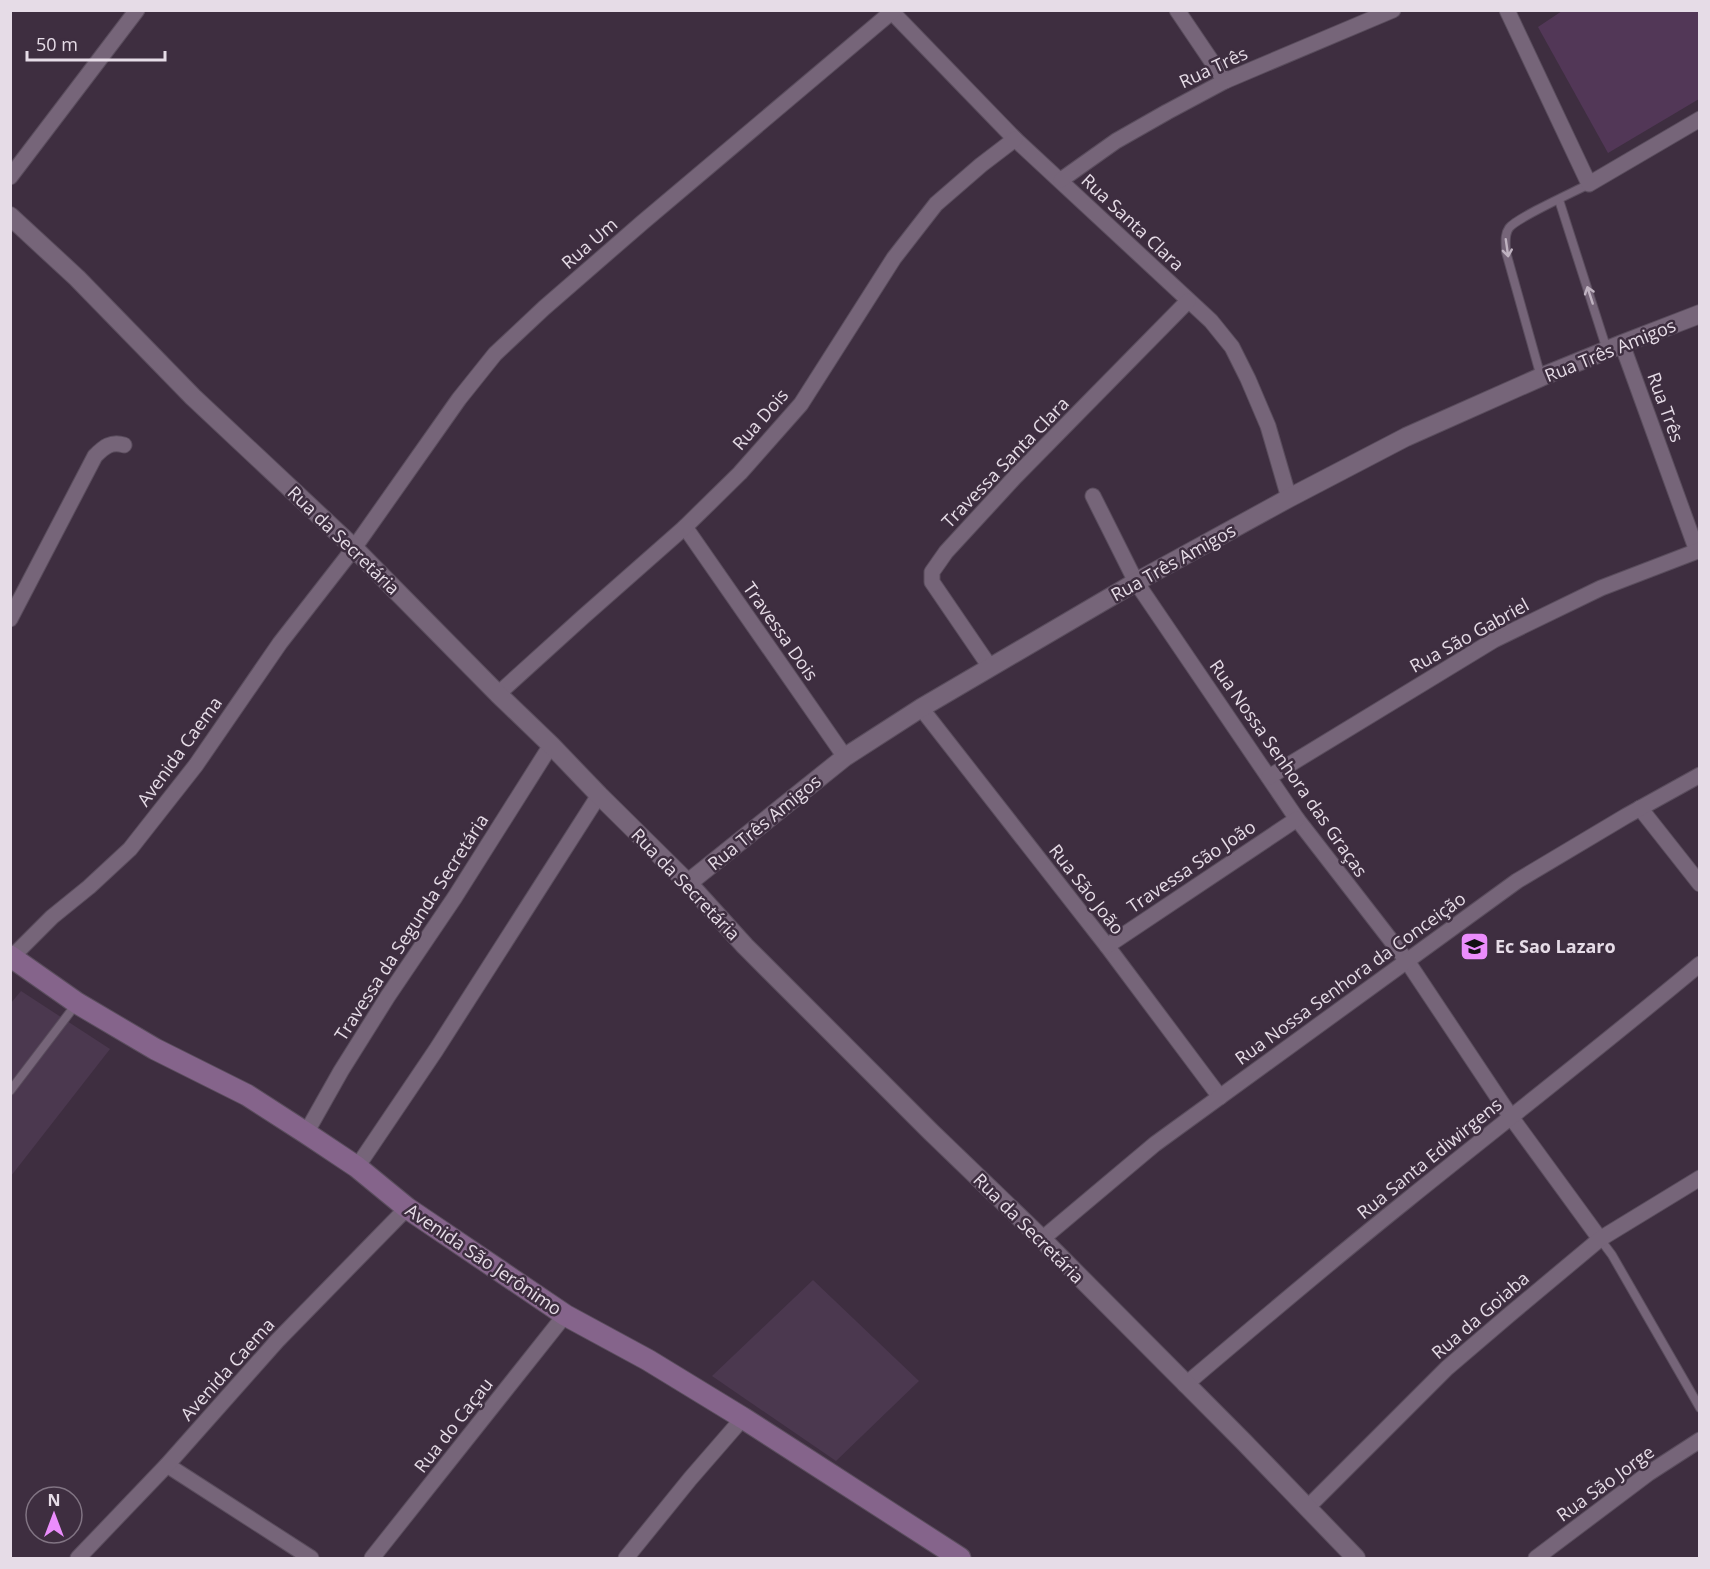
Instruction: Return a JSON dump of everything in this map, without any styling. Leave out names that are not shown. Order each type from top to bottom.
[{"type":"main road","name":"Avenida São Jerônimo","points":[[11,957],[77,1003],[155,1049],[247,1095],[306,1132],[357,1167],[407,1208],[565,1315],[648,1360],[743,1418],[960,1558]]},
{"type":"street","points":[[10,177],[137,10]]},
{"type":"street","points":[[1177,10],[1225,81]]},
{"type":"street","name":"Rua Três","points":[[1061,180],[1116,141],[1225,81],[1393,10]]},
{"type":"street","name":"Rua Santa Clara","points":[[893,11],[1015,139],[1211,321],[1232,346],[1268,426],[1289,498]]},
{"type":"street","name":"Rua Um","points":[[354,548],[459,399],[495,354],[643,222],[893,11]]},
{"type":"street","points":[[1514,13],[1589,184],[1700,118]]},
{"type":"street","name":"Rua Dois","points":[[498,694],[685,527],[740,473],[801,404],[894,258],[936,204],[1015,139]]},
{"type":"street","name":"Rua da Secretária","points":[[10,216],[77,278],[193,397],[354,548],[688,883],[745,946],[1042,1239],[1356,1558]]},
{"type":"street","name":"Travessa Santa Clara","points":[[990,667],[932,582],[933,572],[946,552],[1015,477],[1188,301]]},
{"type":"street","name":"Rua Três Amigos","points":[[688,883],[845,757],[921,708],[1137,582],[1289,498],[1406,437],[1541,377],[1700,315]]},
{"type":"street","name":"Rua Três","points":[[1615,347],[1698,551]]},
{"type":"street","points":[[10,619],[95,456],[111,444],[124,445]]},
{"type":"street","name":"Rua Nossa Senhora das Graças","points":[[1093,496],[1137,582],[1297,819],[1407,962],[1511,1117],[1600,1239]]},
{"type":"street","name":"Travessa Dois","points":[[685,527],[845,757]]},
{"type":"street","name":"Avenida Caema","points":[[11,957],[52,916],[89,887],[130,849],[196,765],[280,643],[354,548]]},
{"type":"street","name":"Rua São Gabriel","points":[[1269,777],[1494,640],[1601,588],[1698,551]]},
{"type":"street","name":"Rua São João","points":[[921,708],[1107,946],[1220,1097]]},
{"type":"street","name":"Travessa da Segunda Secretária","points":[[306,1132],[388,996],[455,897],[551,745]]},
{"type":"street","name":"Rua Nossa Senhora da Conceição","points":[[1042,1239],[1155,1144],[1517,881],[1700,775]]},
{"type":"street","points":[[357,1167],[436,1050],[599,795]]},
{"type":"street","points":[[1640,808],[1700,884]]},
{"type":"street","name":"Travessa São João","points":[[1107,946],[1297,819]]},
{"type":"street","name":"Rua Santa Ediwirgens","points":[[1185,1385],[1267,1315],[1700,964]]},
{"type":"street","name":"Rua da Goiaba","points":[[1307,1508],[1447,1368],[1600,1239],[1700,1178]]},
{"type":"street","name":"Avenida Caema","points":[[78,1558],[167,1465],[277,1341],[407,1208]]},
{"type":"street","name":"Rua do Caçau","points":[[372,1558],[565,1315]]},
{"type":"street","points":[[626,1558],[743,1418]]},
{"type":"street","name":"Rua São Jorge","points":[[1536,1558],[1649,1473],[1700,1440]]},
{"type":"street","points":[[167,1465],[311,1558]]},
{"type":"lane","points":[[1541,377],[1506,252],[1505,235],[1510,226],[1589,184]]},
{"type":"lane","points":[[1559,200],[1615,347]]},
{"type":"lane","points":[[10,1090],[77,1003]]},
{"type":"lane","points":[[1600,1239],[1612,1255],[1700,1408]]},
{"type":"shaded area","points":[[1562,11],[1699,11],[1699,99],[1608,153],[1538,27]]},
{"type":"shaded area","points":[[21,991],[110,1049],[11,1176],[11,1003]]},
{"type":"shaded area","points":[[813,1280],[919,1381],[836,1461],[712,1376]]},
{"type":"place","name":"Ec Sao Lazaro","points":[[1474,946]]}]
